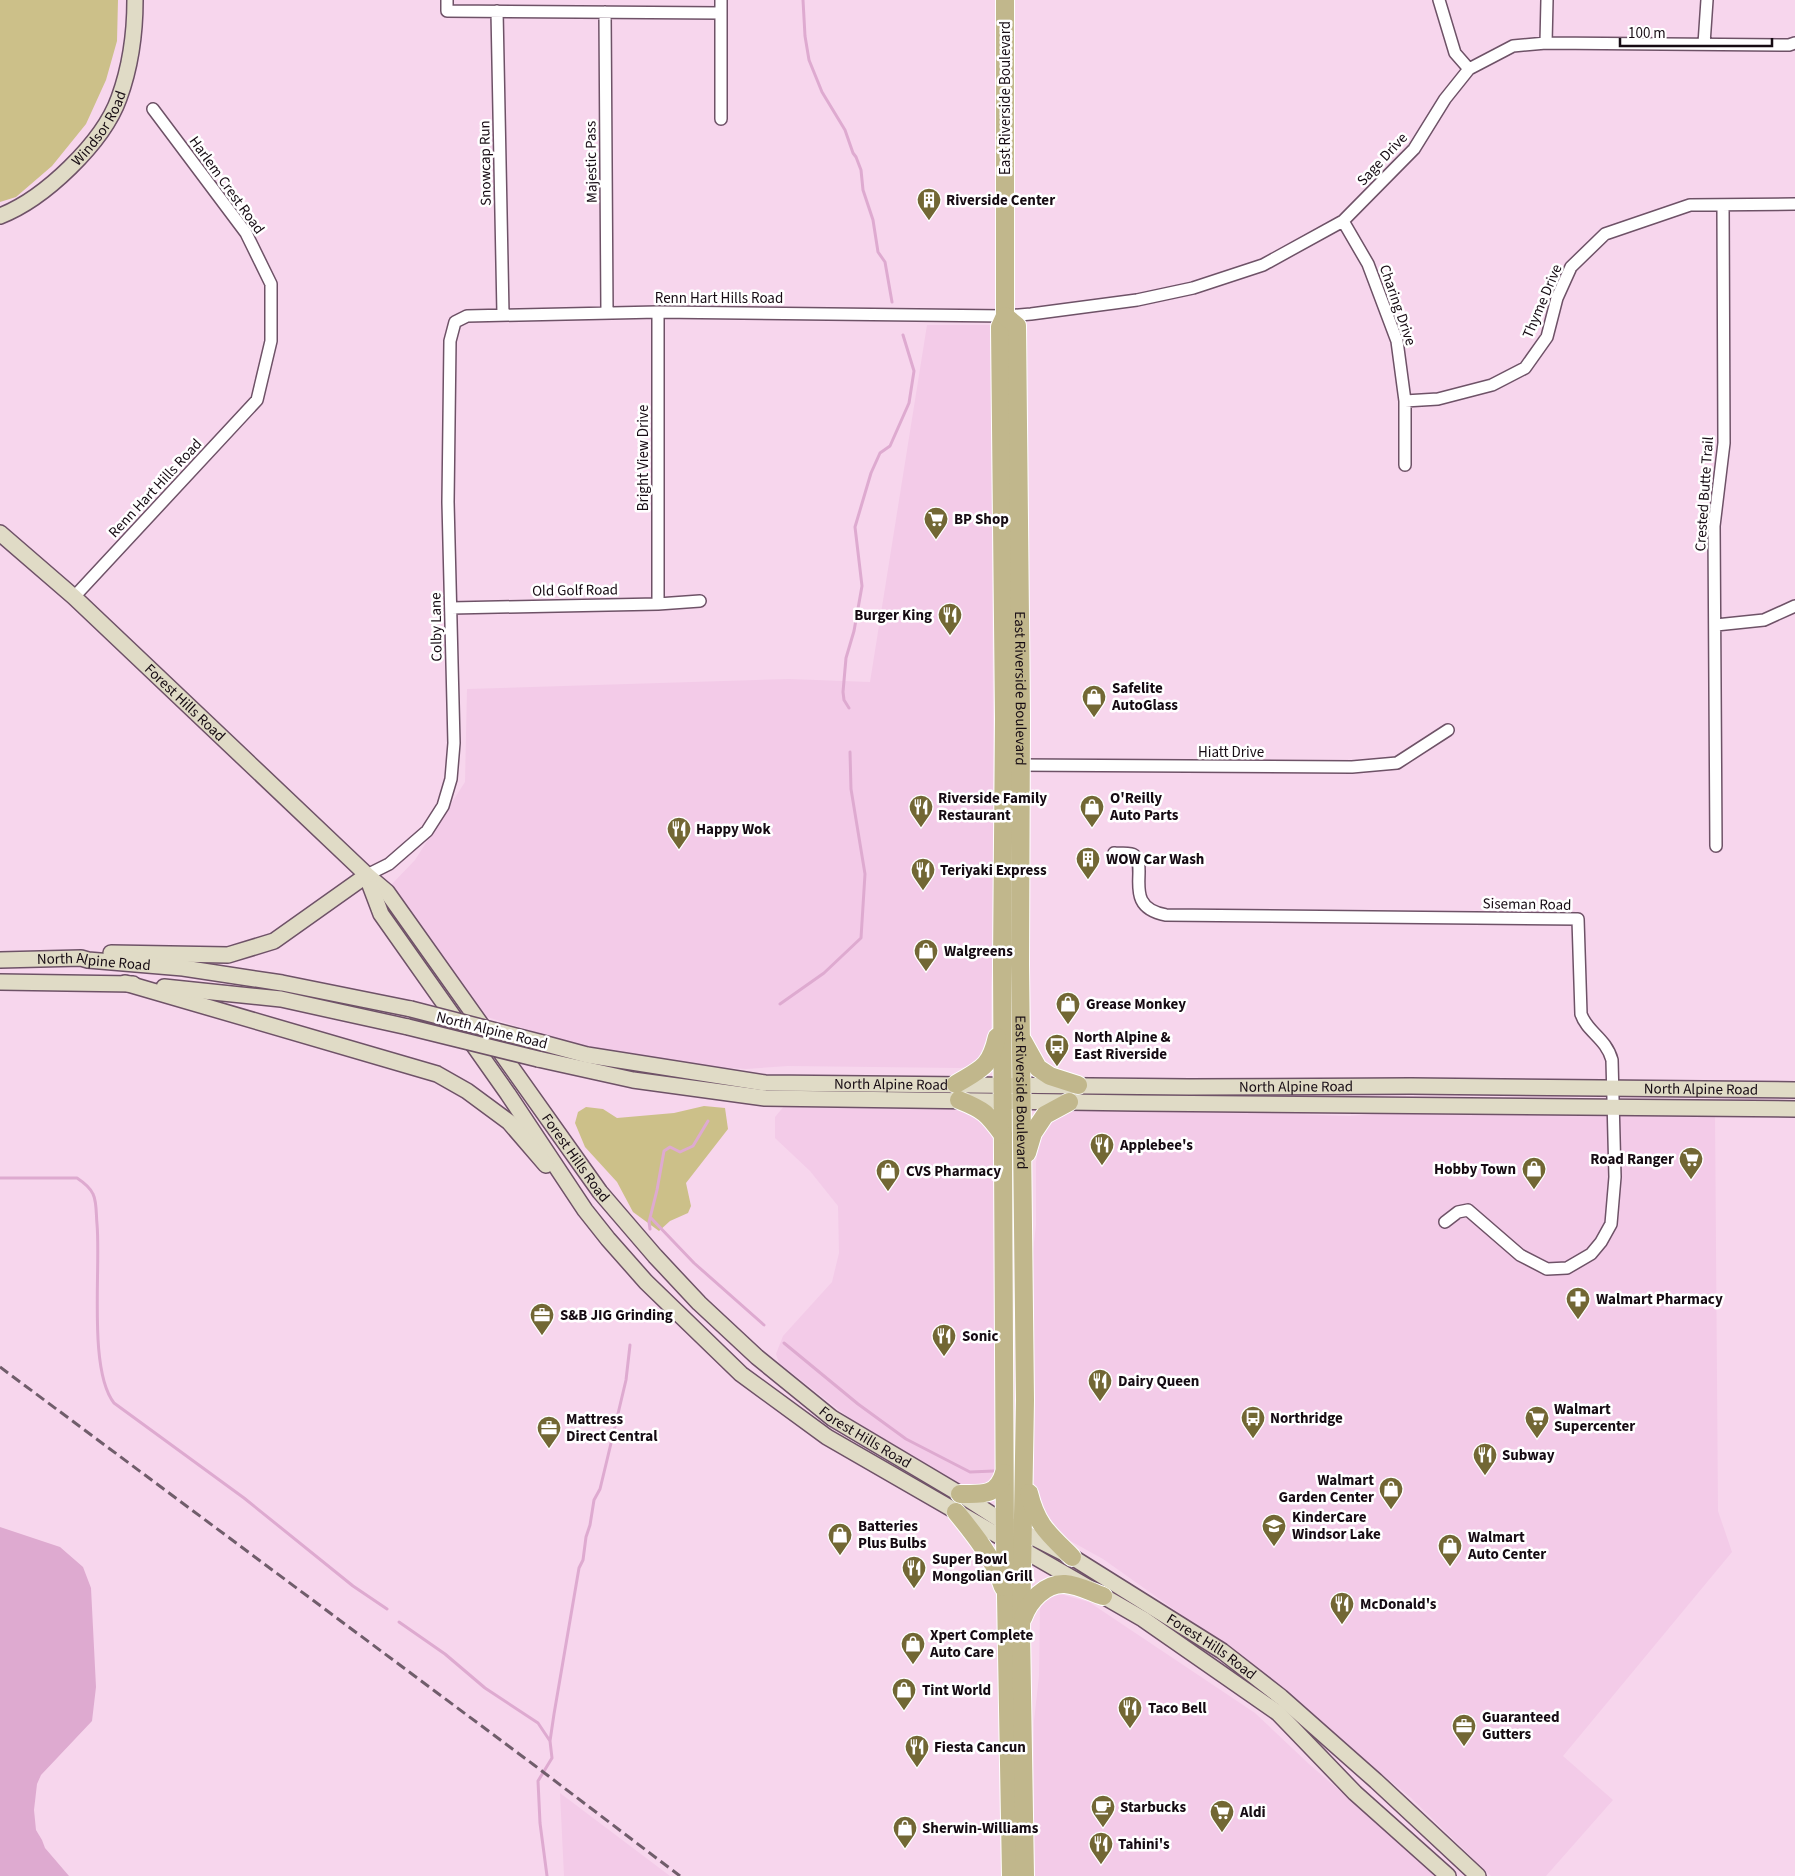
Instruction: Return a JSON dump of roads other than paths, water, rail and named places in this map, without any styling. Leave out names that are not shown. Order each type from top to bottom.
[{"type":"main road","name":"Windsor Road","points":[[0,216],[16,210],[57,182],[84,152],[105,124],[119,99],[127,72],[135,15],[135,0]]},
{"type":"main road","name":"East Riverside Boulevard","points":[[1005,0],[1005,316],[1000,326],[1012,765],[1022,1038],[1024,1452],[1022,1621],[1026,1876]]},
{"type":"main road","name":"Forest Hills Road","points":[[0,532],[74,598],[387,892],[600,1192],[655,1256],[699,1303],[757,1358],[832,1418],[960,1494],[1005,1531],[1103,1596],[1144,1619],[1278,1713],[1355,1793],[1448,1876]]},
{"type":"main road","name":"East Riverside Boulevard","points":[[1011,1876],[1005,1531],[1002,1015],[1012,765]]},
{"type":"main road","name":"Forest Hills Road","points":[[367,875],[382,914],[508,1094],[585,1210],[646,1282],[741,1374],[827,1438],[956,1512],[1005,1531]]},
{"type":"main road","points":[[81,958],[89,953],[228,955],[274,941],[367,875]]},
{"type":"main road","name":"North Alpine Road","points":[[0,960],[81,958],[182,968],[282,983],[411,1009],[587,1055],[765,1083],[1003,1093],[1022,1093],[1078,1086],[1401,1086],[1795,1090]]},
{"type":"main road","name":"North Alpine Road","points":[[0,982],[125,983],[281,999],[633,1080],[765,1098],[958,1092]]},
{"type":"main road","points":[[125,983],[437,1074],[467,1091],[509,1122],[585,1210]]},
{"type":"main road","points":[[1002,1015],[993,1056],[958,1092],[989,1116],[1003,1135]]},
{"type":"main road","points":[[1022,1038],[1038,1068],[1050,1076],[1078,1086]]},
{"type":"main road","points":[[1177,1087],[1177,1102]]},
{"type":"main road","name":"North Alpine Road","points":[[1022,1093],[1069,1102],[1795,1109]]},
{"type":"main road","points":[[1022,1170],[1033,1133],[1045,1116],[1069,1102]]},
{"type":"main road","points":[[1024,1452],[1029,1492],[1034,1512],[1044,1530],[1072,1557]]},
{"type":"main road","points":[[960,1494],[984,1494],[995,1490],[1002,1481],[1005,1457]]},
{"type":"main road","points":[[956,1512],[971,1530],[1000,1576],[1007,1598]]},
{"type":"main road","name":"Forest Hills Road","points":[[1023,1542],[1072,1557],[1222,1651],[1266,1685],[1376,1781],[1478,1876]]},
{"type":"main road","points":[[1022,1621],[1027,1606],[1038,1594],[1062,1584],[1071,1585],[1103,1596]]},
{"type":"street","points":[[447,0],[447,11],[721,13]]},
{"type":"street","points":[[721,0],[721,120]]},
{"type":"street","points":[[1439,0],[1455,53],[1469,69]]},
{"type":"street","points":[[1546,43],[1547,0]]},
{"type":"street","points":[[1704,44],[1707,0]]},
{"type":"street","name":"Snowcap Run","points":[[498,11],[503,314]]},
{"type":"street","name":"Majestic Pass","points":[[605,12],[607,313]]},
{"type":"street","name":"Sage Drive","points":[[1005,316],[1115,304],[1193,288],[1263,265],[1343,221],[1414,149],[1445,99],[1469,69],[1513,46],[1546,43],[1789,45],[1795,43]]},
{"type":"street","name":"Harlem Crest Road","points":[[153,109],[246,233],[271,284],[271,341],[257,400]]},
{"type":"street","name":"Thyme Drive","points":[[1405,401],[1438,399],[1492,385],[1525,368],[1547,337],[1557,298],[1571,267],[1605,234],[1690,205],[1795,204]]},
{"type":"street","name":"Crested Butte Trail","points":[[1716,846],[1714,526],[1724,443],[1723,205]]},
{"type":"street","name":"Charing Drive","points":[[1343,221],[1368,264],[1398,341],[1405,401],[1405,465]]},
{"type":"street","name":"Renn Hart Hills Road","points":[[450,341],[455,322],[468,316],[503,314],[658,312],[1005,316]]},
{"type":"street","name":"Bright View Drive","points":[[658,312],[658,604]]},
{"type":"street","name":"Colby Lane","points":[[367,875],[389,864],[427,831],[443,806],[450,779],[454,743],[448,502],[450,341]]},
{"type":"street","name":"Renn Hart Hills Road","points":[[74,598],[257,400]]},
{"type":"street","name":"Old Golf Road","points":[[451,608],[658,604],[700,601]]},
{"type":"street","points":[[1716,625],[1764,620],[1795,606]]},
{"type":"street","name":"Hiatt Drive","points":[[1012,765],[1352,768],[1397,763],[1448,730]]},
{"type":"street","name":"Siseman Road","points":[[1114,854],[1132,854],[1135,856],[1138,866],[1139,890],[1143,900],[1149,908],[1159,914],[1166,915],[1578,919],[1581,1014],[1586,1023],[1603,1041],[1609,1050],[1612,1060],[1615,1177],[1611,1224],[1601,1242],[1590,1254],[1567,1268],[1547,1269],[1520,1255],[1468,1210],[1458,1212],[1445,1222]]},
{"type":"waterway","points":[[803,0],[805,36],[809,60],[822,92],[845,130],[861,170],[863,190],[873,220],[878,252],[885,262],[892,302]]},
{"type":"waterway","points":[[849,708],[844,700],[843,692],[846,658],[854,631],[862,586],[855,527],[871,473],[880,453],[890,446],[909,403],[914,371],[903,335]]},
{"type":"waterway","points":[[780,1004],[824,973],[861,938],[865,874],[851,789],[850,752]]},
{"type":"waterway","points":[[650,1229],[649,1222],[664,1151],[670,1147],[680,1152],[693,1146],[708,1121]]},
{"type":"waterway","points":[[0,1178],[77,1178],[93,1194],[96,1205],[98,1243],[98,1343],[106,1388],[114,1403],[244,1498],[353,1586],[387,1609]]},
{"type":"waterway","points":[[651,1218],[694,1263],[764,1325]]},
{"type":"waterway","points":[[784,1343],[858,1404],[906,1439],[970,1472],[994,1471]]},
{"type":"waterway","points":[[547,1876],[540,1823],[538,1781],[552,1758],[550,1741],[579,1568],[583,1560],[594,1500],[600,1489],[626,1380],[630,1345]]},
{"type":"waterway","points":[[399,1622],[445,1654],[485,1688],[538,1723],[550,1741]]},
{"type":"railway","points":[[0,1367],[680,1876]]},
{"type":"place","name":"Riverside Center","points":[[929,221]]},
{"type":"place","name":"BP Shop","points":[[936,540]]},
{"type":"place","name":"Burger King","points":[[950,636]]},
{"type":"place","name":"Safelite AutoGlass","points":[[1094,718]]},
{"type":"place","name":"Riverside Family Restaurant","points":[[921,828]]},
{"type":"place","name":"O'Reilly Auto Parts","points":[[1092,828]]},
{"type":"place","name":"Happy Wok","points":[[679,850]]},
{"type":"place","name":"WOW Car Wash","points":[[1088,880]]},
{"type":"place","name":"Teriyaki Express","points":[[923,891]]},
{"type":"place","name":"Walgreens","points":[[926,972]]},
{"type":"place","name":"Grease Monkey","points":[[1068,1025]]},
{"type":"place","name":"North Alpine & East Riverside","points":[[1057,1067]]},
{"type":"place","name":"Applebee's","points":[[1102,1166]]},
{"type":"place","name":"Road Ranger","points":[[1691,1180]]},
{"type":"place","name":"Hobby Town","points":[[1534,1190]]},
{"type":"place","name":"CVS Pharmacy","points":[[888,1192]]},
{"type":"place","name":"Walmart Pharmacy","points":[[1578,1320]]},
{"type":"place","name":"S&B JIG Grinding","points":[[542,1336]]},
{"type":"place","name":"Sonic","points":[[944,1357]]},
{"type":"place","name":"Dairy Queen","points":[[1100,1402]]},
{"type":"place","name":"Northridge","points":[[1253,1439]]},
{"type":"place","name":"Walmart Supercenter","points":[[1537,1439]]},
{"type":"place","name":"Mattress Direct Central","points":[[549,1449]]},
{"type":"place","name":"Subway","points":[[1485,1476]]},
{"type":"place","name":"Walmart Garden Center","points":[[1391,1510]]},
{"type":"place","name":"KinderCare Windsor Lake","points":[[1274,1547]]},
{"type":"place","name":"Batteries Plus Bulbs","points":[[840,1556]]},
{"type":"place","name":"Walmart Auto Center","points":[[1450,1567]]},
{"type":"place","name":"Super Bowl Mongolian Grill","points":[[914,1589]]},
{"type":"place","name":"McDonald's","points":[[1342,1625]]},
{"type":"place","name":"Xpert Complete Auto Care","points":[[913,1665]]},
{"type":"place","name":"Tint World","points":[[904,1711]]},
{"type":"place","name":"Taco Bell","points":[[1130,1729]]},
{"type":"place","name":"Guaranteed Gutters","points":[[1464,1747]]},
{"type":"place","name":"Fiesta Cancun","points":[[917,1768]]},
{"type":"place","name":"Starbucks","points":[[1103,1828]]},
{"type":"place","name":"Aldi","points":[[1222,1833]]},
{"type":"place","name":"Sherwin-Williams","points":[[905,1849]]},
{"type":"place","name":"Tahini's","points":[[1101,1865]]}]
